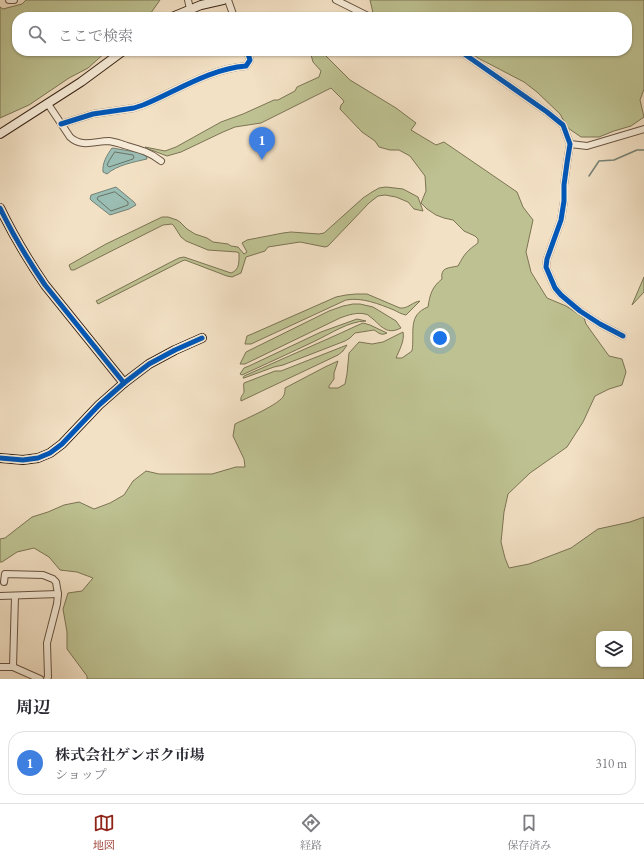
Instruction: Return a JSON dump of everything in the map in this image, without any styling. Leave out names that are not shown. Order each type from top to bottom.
[{"type":"street","points":[[9,0],[14,0]]},
{"type":"street","points":[[188,0],[190,9]]},
{"type":"street","points":[[183,12],[201,5],[223,0]]},
{"type":"street","points":[[228,0],[232,12]]},
{"type":"street","points":[[336,0],[360,12]]},
{"type":"street","points":[[0,134],[48,104],[116,56]]},
{"type":"street","points":[[61,124],[93,114],[134,108],[143,105],[201,77],[227,69],[246,66],[250,60],[249,56]]},
{"type":"street","points":[[467,56],[547,112],[563,125],[570,144],[566,163],[564,201],[561,220],[546,267],[555,288],[561,295],[580,311],[623,336]]},
{"type":"street","points":[[48,104],[70,137],[79,143],[114,142],[144,150],[162,160]]},
{"type":"street","points":[[570,144],[587,146],[644,129]]},
{"type":"street","points":[[0,208],[18,244],[45,285],[124,383]]},
{"type":"street","points":[[0,458],[23,460],[38,458],[50,453],[62,444],[99,405],[149,364],[202,338]]},
{"type":"street","points":[[4,582],[5,574],[43,575],[53,579],[56,582],[58,594],[57,604],[47,643],[47,679]]},
{"type":"street","points":[[0,596],[58,594]]},
{"type":"street","points":[[13,667],[15,596]]},
{"type":"street","points":[[0,667],[13,667],[40,679]]},
{"type":"green space","points":[[26,0],[160,0],[152,12],[12,12],[12,56],[101,56],[88,68],[69,78],[29,105],[0,118],[0,7],[3,9],[22,4]]},
{"type":"green space","points":[[370,0],[644,0],[644,89],[640,100],[644,117],[631,126],[599,137],[581,137],[568,128],[560,114],[524,82],[475,56],[632,56],[632,12],[373,12]]},
{"type":"green space","points":[[311,56],[326,56],[350,80],[396,108],[416,123],[411,130],[436,145],[444,142],[517,192],[523,207],[533,220],[526,252],[531,272],[547,298],[566,306],[584,318],[586,324],[609,356],[622,359],[626,372],[622,385],[609,389],[595,396],[583,422],[567,447],[530,473],[508,494],[504,512],[501,542],[509,568],[529,564],[571,548],[598,529],[630,522],[644,517],[644,679],[87,679],[87,676],[67,649],[67,632],[63,609],[68,593],[82,591],[93,578],[77,572],[60,570],[49,557],[34,548],[17,552],[0,562],[0,539],[5,538],[32,517],[64,505],[79,502],[94,509],[110,503],[124,495],[133,481],[146,471],[159,474],[212,474],[236,467],[245,467],[244,459],[233,436],[235,424],[276,403],[284,395],[285,388],[338,361],[334,373],[334,379],[329,388],[338,388],[345,384],[349,353],[359,342],[372,344],[383,342],[403,332],[402,342],[396,358],[402,358],[412,351],[414,320],[421,310],[428,307],[432,291],[442,279],[442,272],[448,268],[458,266],[466,253],[478,243],[478,239],[464,231],[453,220],[436,215],[421,203],[426,191],[425,176],[410,156],[399,150],[390,150],[379,147],[375,141],[362,132],[340,109],[344,102],[331,88],[261,123],[235,127],[181,152],[167,156],[145,147],[165,151],[176,147],[221,122],[274,100],[278,100],[295,91],[297,87],[319,77],[321,71],[313,62]]},
{"type":"green space","points":[[386,187],[403,189],[418,197],[423,211],[414,209],[408,202],[396,197],[385,195],[378,196],[369,203],[328,246],[325,247],[300,242],[268,247],[265,251],[246,257],[241,273],[232,277],[185,260],[98,304],[96,301],[179,258],[184,257],[231,273],[236,270],[239,253],[208,250],[186,241],[181,237],[172,224],[163,225],[74,270],[71,270],[69,265],[106,244],[162,217],[177,220],[195,234],[207,238],[213,242],[238,247],[244,254],[247,252],[242,243],[247,240],[291,232],[324,233],[363,198],[379,188]]},
{"type":"green space","points":[[644,277],[644,292],[632,305]]},
{"type":"green space","points":[[367,294],[400,308],[420,301],[406,315],[382,305],[358,299],[346,300],[251,344],[245,344],[247,336],[336,297]]},
{"type":"green space","points":[[353,304],[373,307],[396,321],[401,328],[392,331],[388,330],[382,327],[367,314],[352,314],[340,318],[245,364],[240,364],[246,352],[329,311]]},
{"type":"green space","points":[[357,319],[366,321],[346,325],[242,375],[240,374],[244,368],[321,332]]},
{"type":"green space","points":[[363,323],[387,333],[382,334],[374,330],[355,333],[345,341],[283,365],[243,378],[244,376]]},
{"type":"green space","points":[[347,345],[338,355],[241,401],[241,397],[244,392],[244,383],[275,371],[281,371]]},
{"type":"water","points":[[112,148],[142,153],[146,155],[147,159],[121,166],[107,174],[103,172],[103,165]]},
{"type":"water","points":[[116,187],[136,205],[129,209],[110,215],[90,199],[91,195]]},
{"type":"waterway","points":[[589,176],[599,161],[614,160],[637,150],[644,150]]},
{"type":"cycle path","points":[[61,124],[93,114],[134,108],[143,105],[193,81],[219,71],[246,66],[250,60],[249,56]]},
{"type":"cycle path","points":[[467,56],[547,112],[563,125],[570,144],[564,185],[564,201],[561,220],[547,259],[546,267],[555,288],[561,295],[580,311],[623,336]]},
{"type":"cycle path","points":[[0,208],[21,247],[45,285],[124,383]]},
{"type":"cycle path","points":[[0,458],[23,460],[38,458],[50,453],[62,444],[99,405],[149,364],[202,338]]},
{"type":"place","name":"株式会社ゲンボク市場","points":[[262,160]]}]
